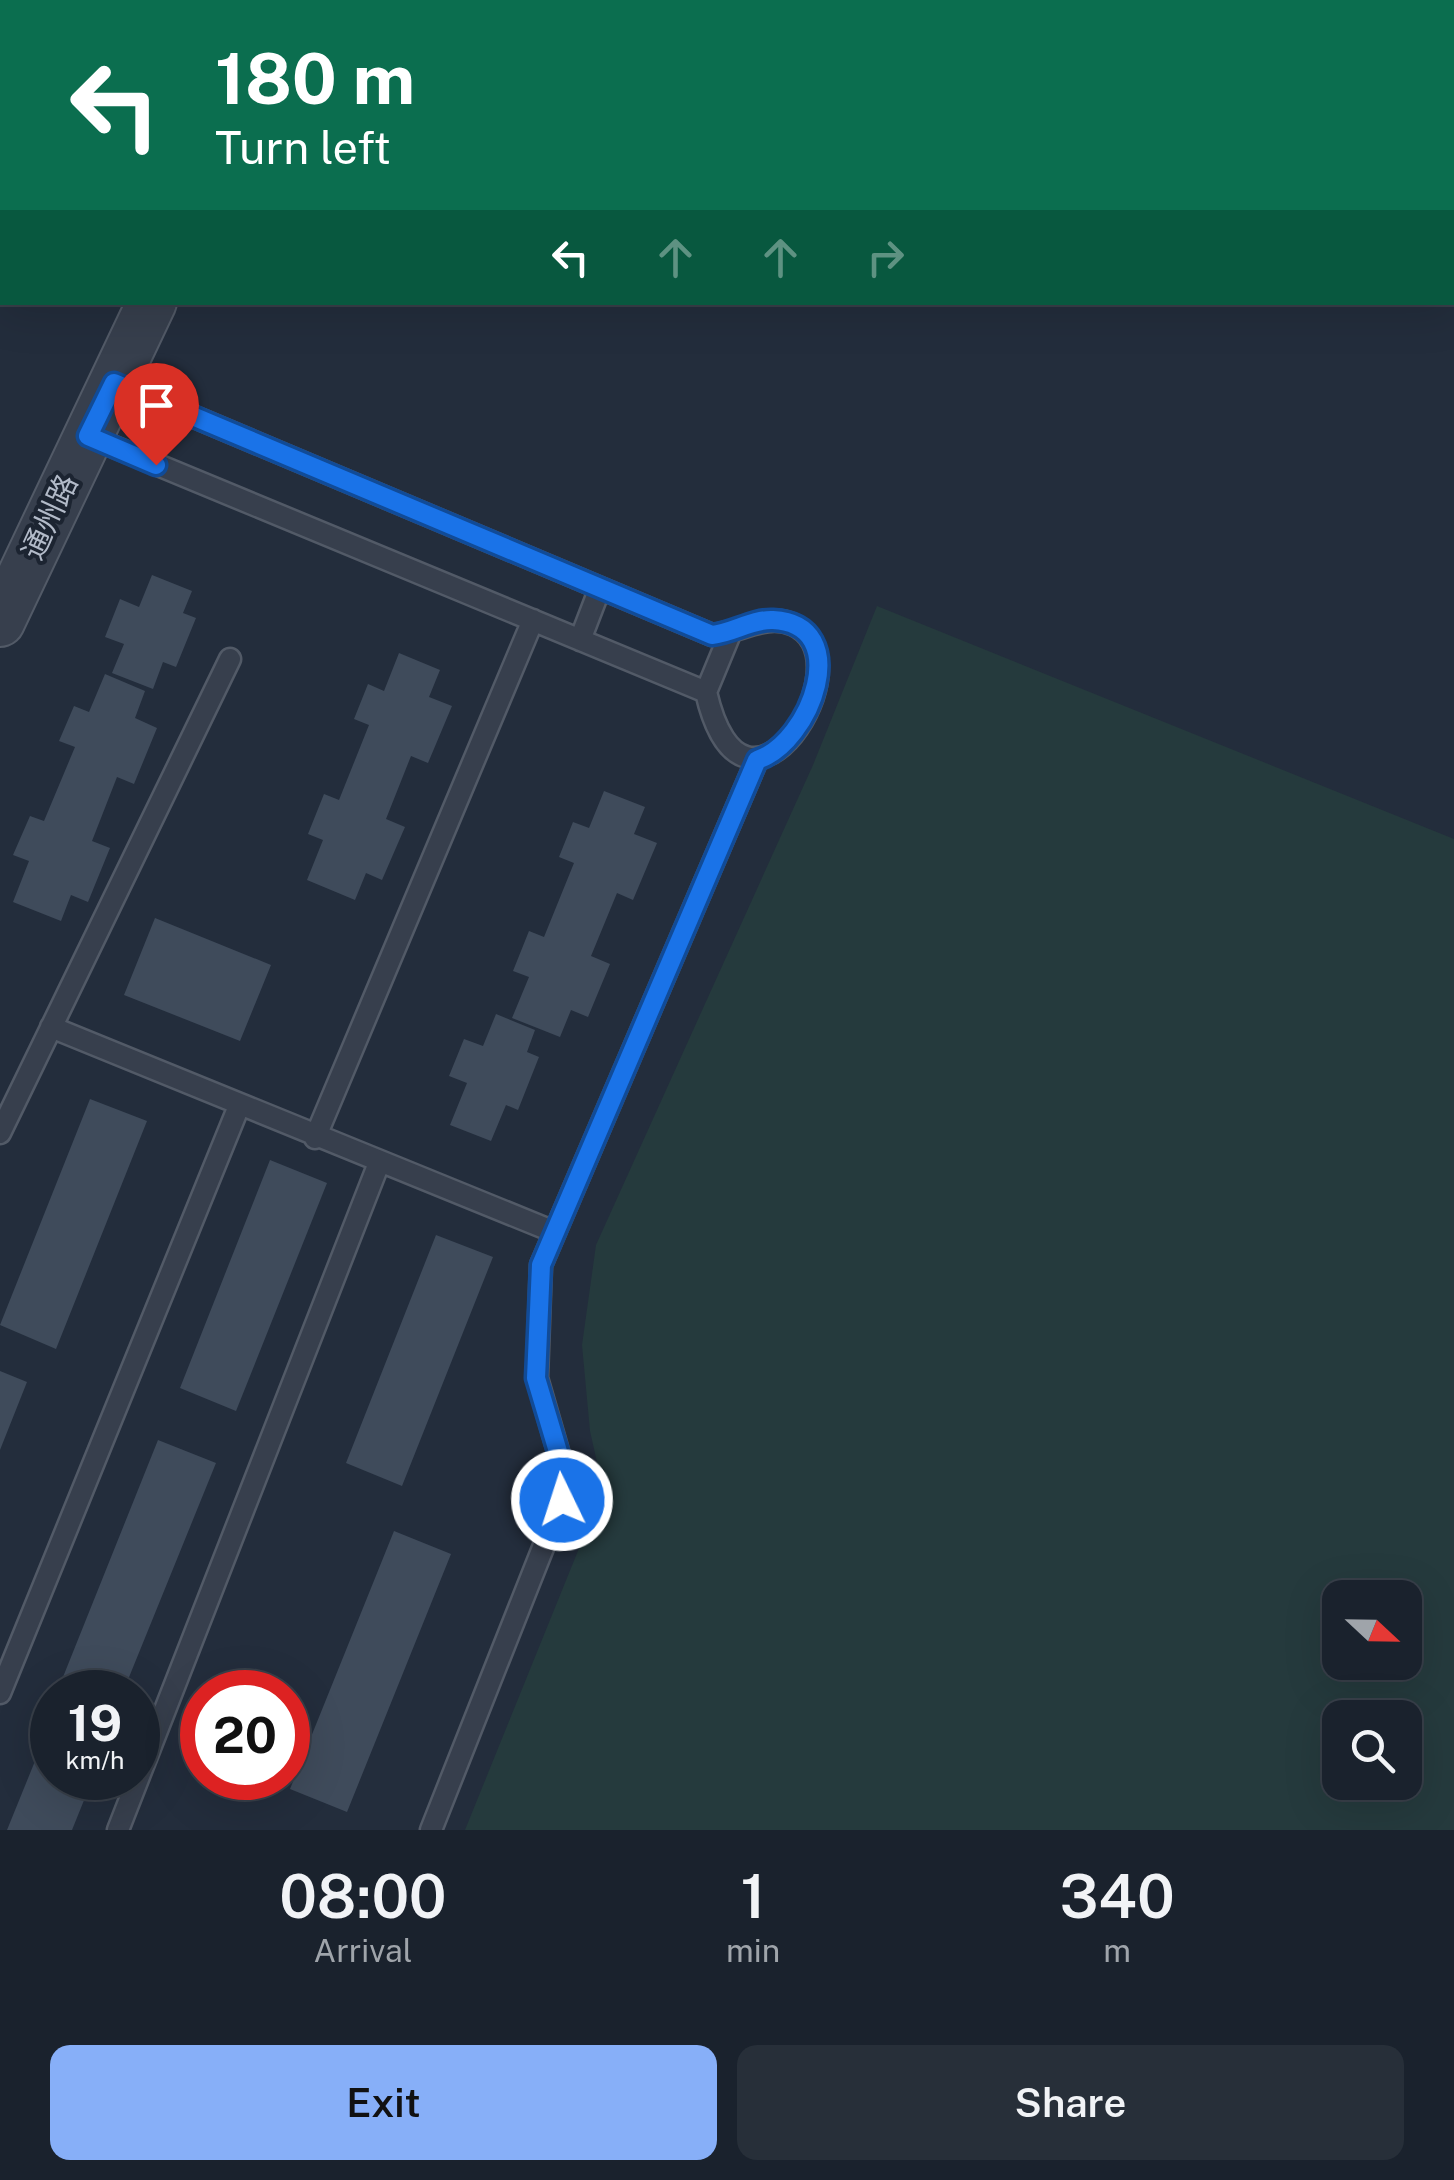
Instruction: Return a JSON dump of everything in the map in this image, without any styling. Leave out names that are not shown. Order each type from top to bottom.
[{"type":"street","name":"通州路","points":[[4,605],[151,305]]},
{"type":"lane","points":[[114,383],[712,635],[730,634],[772,620],[794,625],[810,637],[819,661],[818,684],[790,740],[757,760],[552,1231],[541,1265],[536,1378],[565,1475],[562,1500],[431,1830]]},
{"type":"lane","points":[[88,436],[706,692]]},
{"type":"lane","points":[[580,640],[600,588]]},
{"type":"lane","points":[[315,1138],[533,620]]},
{"type":"lane","points":[[730,634],[706,692],[721,740],[736,753],[757,760]]},
{"type":"lane","points":[[0,1133],[230,659]]},
{"type":"lane","points":[[51,1027],[315,1138],[552,1231]]},
{"type":"lane","points":[[0,1693],[240,1106]]},
{"type":"lane","points":[[118,1830],[379,1163]]},
{"type":"green space","points":[[877,606],[1454,839],[1454,1830],[465,1830],[603,1489],[590,1431],[582,1345],[596,1245],[813,765]]},
{"type":"building","points":[[152,575],[192,591],[183,613],[196,618],[176,667],[163,662],[153,689],[112,673],[124,644],[105,637],[120,599],[139,607]]},
{"type":"building","points":[[399,653],[440,670],[429,697],[452,706],[428,763],[411,756],[386,819],[405,827],[382,880],[366,873],[355,900],[307,880],[323,840],[308,834],[324,794],[339,800],[369,725],[354,719],[368,684],[384,691]]},
{"type":"building","points":[[105,674],[145,691],[135,718],[157,728],[134,784],[117,777],[92,841],[110,848],[88,902],[71,895],[61,921],[13,902],[29,861],[13,855],[30,816],[44,821],[75,747],[59,741],[74,706],[89,712]]},
{"type":"building","points":[[604,791],[645,807],[634,834],[657,843],[633,900],[617,893],[591,956],[610,964],[588,1017],[571,1010],[560,1037],[512,1018],[529,977],[513,971],[529,931],[544,937],[574,863],[559,857],[573,822],[589,828]]},
{"type":"building","points":[[155,918],[271,965],[240,1041],[124,995]]},
{"type":"building","points":[[496,1014],[535,1030],[527,1052],[539,1057],[518,1110],[506,1105],[491,1141],[450,1125],[467,1083],[449,1076],[464,1039],[483,1046]]},
{"type":"building","points":[[90,1099],[147,1121],[56,1349],[0,1325]]},
{"type":"building","points":[[270,1160],[327,1183],[236,1411],[180,1388]]},
{"type":"building","points":[[436,1235],[493,1257],[402,1486],[346,1463]]},
{"type":"building","points":[[0,1371],[27,1382],[0,1450]]},
{"type":"building","points":[[158,1440],[216,1463],[132,1670],[66,1670]]},
{"type":"building","points":[[394,1531],[451,1554],[347,1812],[310,1797],[310,1739]]},
{"type":"building","points":[[30,1773],[30,1800],[84,1800],[72,1830],[7,1830]]},
{"type":"route","points":[[156,465],[88,436],[114,383],[712,635],[730,634],[748,624],[772,620],[794,625],[810,637],[819,661],[818,684],[810,704],[790,740],[757,760],[552,1231],[541,1265],[536,1378],[565,1475],[562,1500]]}]
